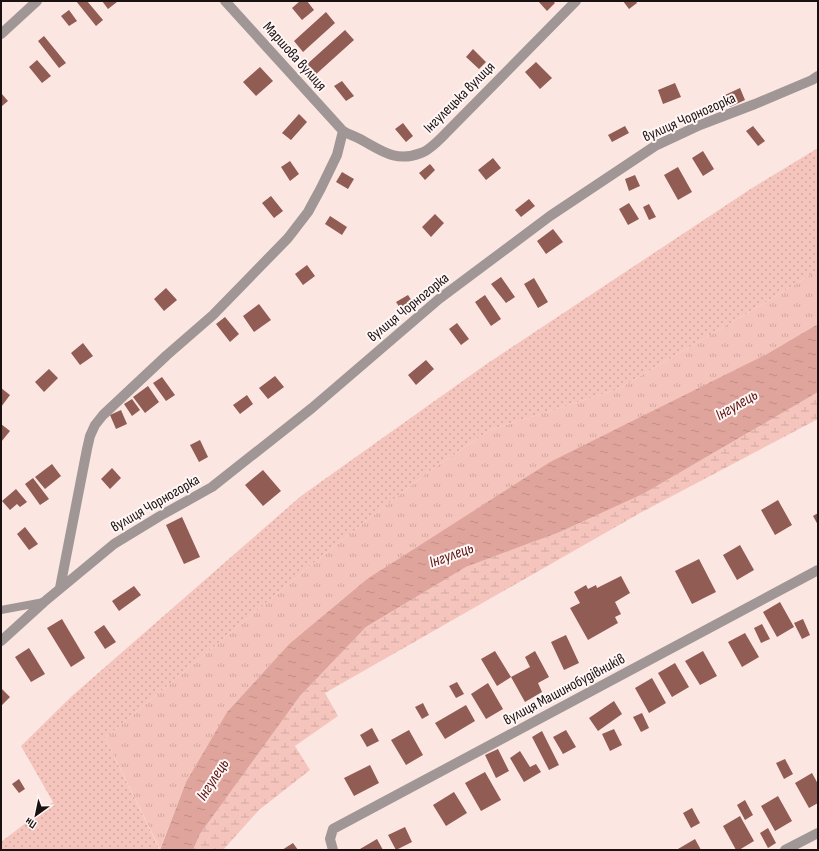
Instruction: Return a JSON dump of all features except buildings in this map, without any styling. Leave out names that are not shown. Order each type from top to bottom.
[{"type":"street","points":[[1,34],[37,1]]},
{"type":"street","name":"Маршова вулиця","points":[[225,1],[342,132]]},
{"type":"street","name":"Інгулецька вулиця","points":[[342,132],[358,138],[389,155],[405,157],[421,153],[447,132],[576,1]]},
{"type":"street","name":"вулиця Чорногорка","points":[[1,641],[60,588],[114,544],[212,487],[312,408],[439,299],[550,216],[655,146],[700,125],[755,104],[812,80],[818,76]]},
{"type":"street","points":[[60,588],[87,449],[90,436],[95,425],[117,401],[213,315],[288,238],[308,212],[321,188],[337,156],[342,132]]},
{"type":"street","name":"вулиця Машинобудівників","points":[[333,850],[330,839],[333,830],[818,570]]},
{"type":"street","points":[[785,850],[818,833]]},
{"type":"lane","points":[[1,610],[44,602]]},
{"type":"green space","points":[[818,148],[818,270],[618,389],[490,430],[428,472],[317,560],[105,738],[160,850],[1,850],[1,842],[53,802],[21,746],[72,696],[301,496],[488,363],[749,190]]},
{"type":"green space","points":[[818,270],[818,324],[367,579],[289,644],[227,712],[186,782],[160,849],[105,738],[317,560],[428,472],[490,430],[618,389]]},
{"type":"green space","points":[[818,392],[818,419],[640,513],[325,693],[338,716],[295,746],[310,770],[259,810],[223,850],[193,850],[200,834],[300,696],[366,627],[466,567],[560,532],[643,494]]},
{"type":"water","name":"Інгулець","points":[[818,324],[818,392],[643,494],[560,532],[466,567],[366,627],[300,696],[200,834],[193,850],[160,850],[186,782],[227,712],[289,644],[367,579],[550,462],[765,355]]}]
